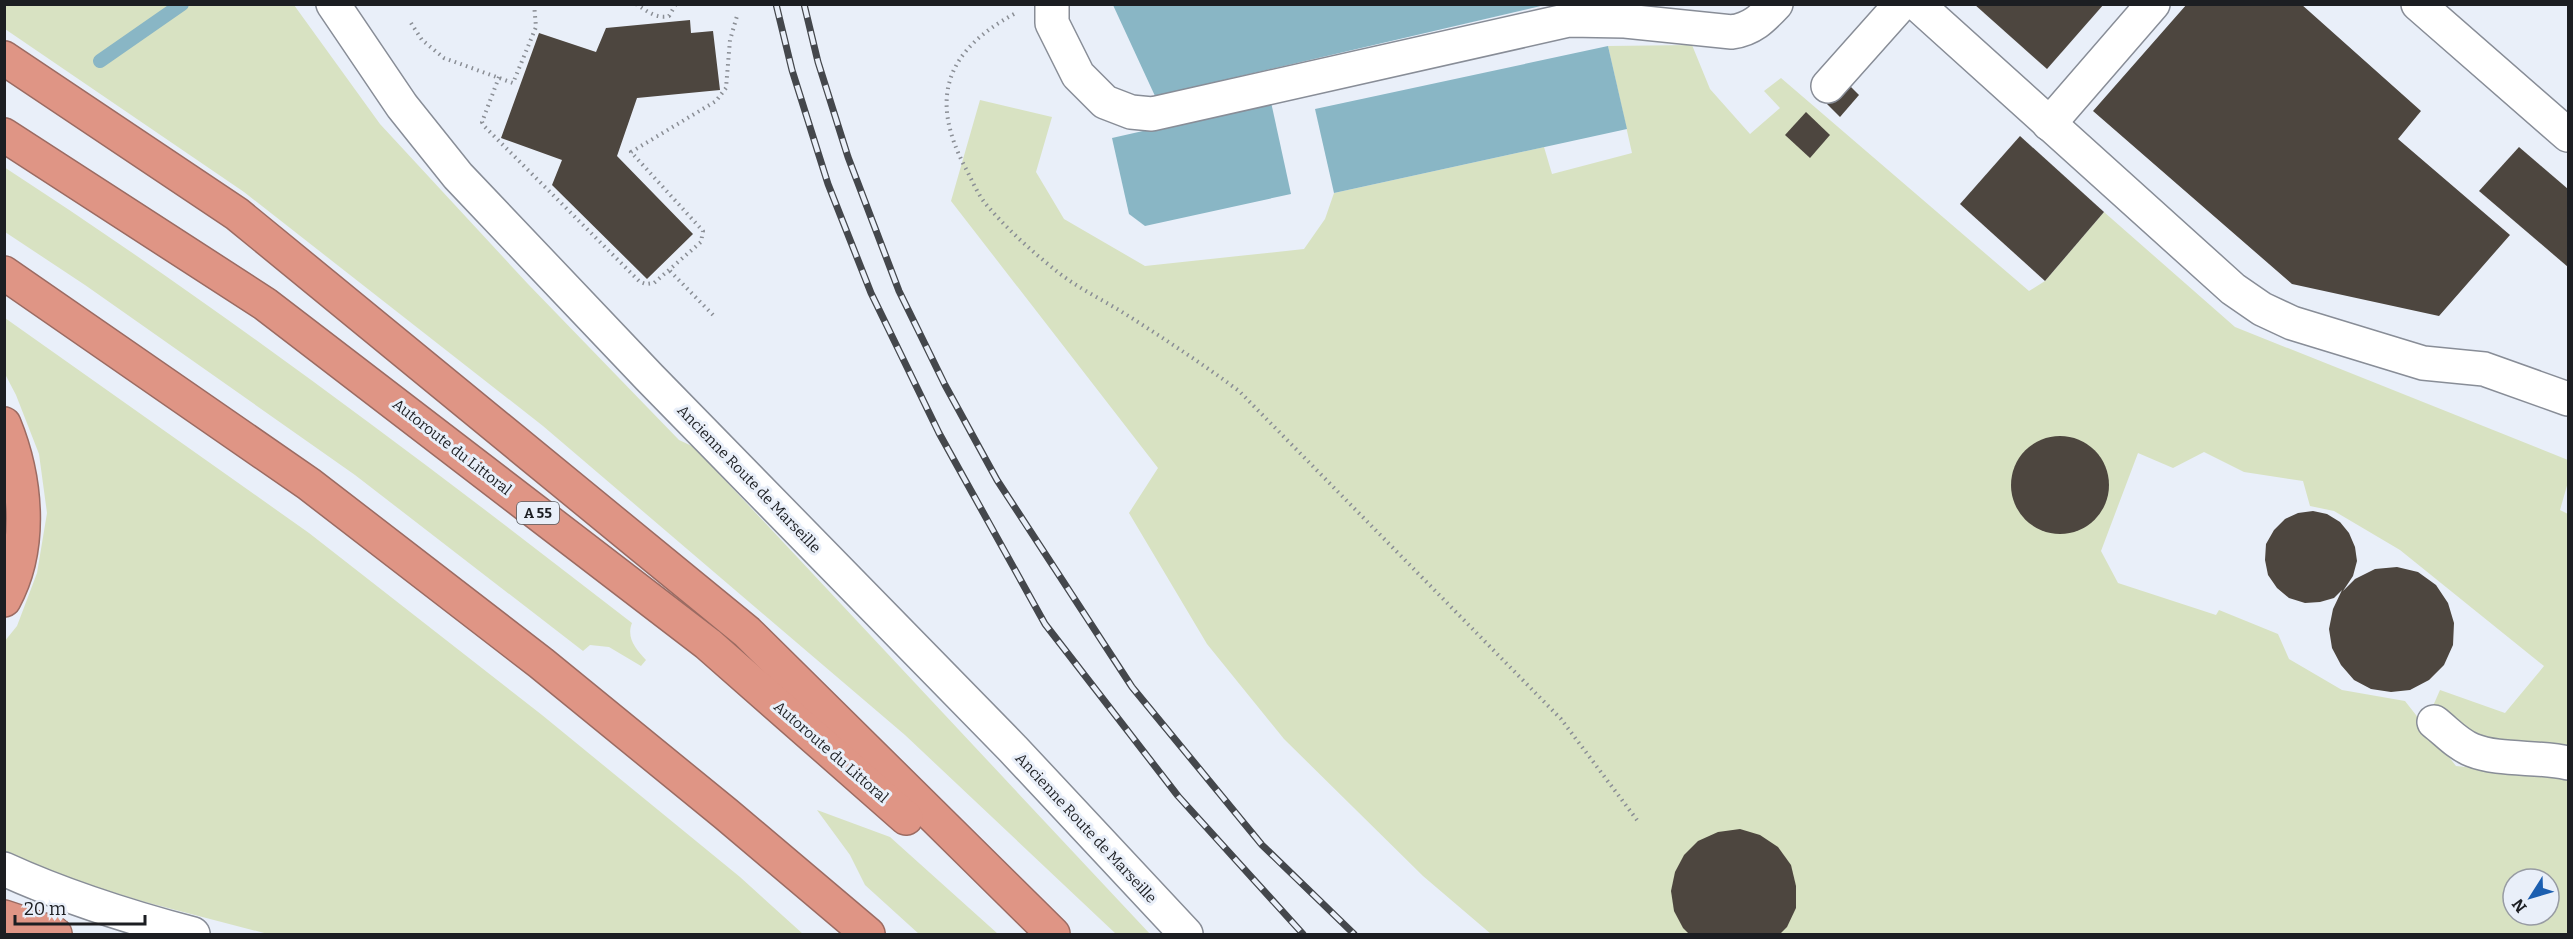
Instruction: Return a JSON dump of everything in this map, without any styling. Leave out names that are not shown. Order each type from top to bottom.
[{"type":"highway","points":[[4,58],[237,214],[747,632],[1053,934]]},
{"type":"highway","name":"Autoroute du Littoral","points":[[4,135],[265,304],[708,644],[1038,934]]},
{"type":"highway","points":[[4,273],[309,484],[541,663],[868,934]]},
{"type":"highway","points":[[4,424],[12,442],[22,496],[23,536],[17,569],[4,600]]},
{"type":"highway","points":[[4,917],[55,934]]},
{"type":"street","name":"Ancienne Route de Marseille","points":[[333,4],[402,106],[458,176],[658,387],[1013,749],[1186,934]]},
{"type":"street","points":[[1052,4],[1052,23],[1078,75],[1105,102],[1131,111],[1152,114],[1569,20],[1625,21],[1731,32],[1746,30],[1761,21],[1776,4]]},
{"type":"street","points":[[1828,86],[1901,4]]},
{"type":"street","points":[[1917,4],[2233,289],[2262,309],[2292,323],[2423,363],[2484,369],[2568,399]]},
{"type":"street","points":[[2049,124],[2153,4]]},
{"type":"street","points":[[2418,4],[2568,135]]},
{"type":"street","points":[[2434,722],[2462,745],[2482,753],[2553,760],[2568,764]]},
{"type":"street","points":[[4,869],[30,881],[147,922],[193,934]]},
{"type":"path","points":[[411,23],[423,40],[444,58],[513,83],[536,27],[534,4]]},
{"type":"path","points":[[636,4],[656,16],[663,17],[669,16],[676,4]]},
{"type":"path","points":[[1017,12],[989,28],[964,52],[949,79],[945,110],[955,148],[983,201],[1016,236],[1056,270],[1193,356],[1239,391],[1561,719],[1637,820]]},
{"type":"path","points":[[500,77],[482,122],[553,198],[640,282],[654,283],[701,242],[703,231],[631,152],[716,102],[723,95],[726,88],[730,40],[737,16]]},
{"type":"path","points":[[670,271],[714,316]]},
{"type":"green space","points":[[4,5],[294,5],[380,124],[528,284],[679,440],[694,447],[1150,934],[1116,934],[905,735],[543,426],[244,192],[5,29]]},
{"type":"green space","points":[[1692,45],[1710,89],[1750,134],[1780,108],[1764,91],[1781,78],[2029,291],[2045,281],[2104,212],[2235,327],[2568,460],[2568,482],[2560,510],[2568,514],[2568,747],[2473,737],[2433,706],[2440,690],[2505,713],[2544,666],[2400,550],[2334,511],[2310,506],[2303,481],[2244,472],[2204,452],[2173,468],[2138,453],[2101,551],[2118,583],[2216,615],[2219,610],[2278,634],[2289,659],[2342,690],[2405,701],[2456,766],[2568,778],[2568,934],[1491,934],[1423,876],[1284,739],[1207,644],[1129,513],[1158,468],[951,201],[980,100],[1052,117],[1036,172],[1064,219],[1145,266],[1304,249],[1325,219],[1334,193],[1544,147],[1552,174],[1632,153],[1608,46]]},
{"type":"green space","points":[[4,167],[244,331],[400,446],[632,623],[631,638],[646,660],[641,666],[609,647],[590,645],[583,651],[355,475],[85,285],[5,232]]},
{"type":"green space","points":[[5,318],[309,533],[542,715],[740,877],[803,934],[268,934],[145,902],[37,869],[5,855],[4,642],[17,626],[37,573],[47,513],[39,454],[16,395],[5,374]]},
{"type":"green space","points":[[817,810],[890,837],[998,934],[919,934],[865,885],[850,855]]},
{"type":"water","points":[[1113,5],[1545,5],[1155,96]]},
{"type":"water","points":[[1608,46],[1627,129],[1334,193],[1315,109]]},
{"type":"water","points":[[1271,102],[1291,194],[1145,226],[1129,214],[1112,138]]},
{"type":"building","points":[[1974,4],[2104,4],[2047,69]]},
{"type":"building","points":[[2187,4],[2301,4],[2421,111],[2398,139],[2510,235],[2439,316],[2292,284],[2093,111]]},
{"type":"building","points":[[690,20],[691,33],[713,31],[720,90],[637,98],[617,156],[693,234],[647,279],[552,185],[562,160],[501,138],[539,33],[596,52],[606,28]]},
{"type":"building","points":[[1847,83],[1859,95],[1840,117],[1827,104]]},
{"type":"building","points":[[1806,112],[1830,135],[1810,158],[1785,135]]},
{"type":"building","points":[[2020,136],[2104,212],[2045,281],[1960,204]]},
{"type":"building","points":[[2519,147],[2568,189],[2568,267],[2479,191]]},
{"type":"building","points":[[2060,436],[2079,440],[2095,450],[2105,466],[2109,485],[2105,504],[2095,520],[2079,530],[2060,534],[2041,530],[2025,520],[2015,504],[2011,485],[2015,466],[2025,450],[2041,440]]},
{"type":"building","points":[[2313,511],[2327,514],[2340,522],[2349,533],[2355,547],[2357,561],[2353,576],[2343,591],[2355,579],[2375,569],[2397,567],[2418,572],[2436,585],[2448,603],[2454,623],[2453,645],[2444,665],[2429,680],[2410,690],[2391,692],[2371,689],[2354,680],[2341,665],[2332,648],[2329,629],[2333,609],[2342,590],[2334,598],[2305,603],[2289,598],[2277,588],[2268,575],[2265,560],[2266,544],[2274,530],[2285,519],[2298,513]]},
{"type":"building","points":[[1740,829],[1760,835],[1778,847],[1791,865],[1796,886],[1796,908],[1787,927],[1780,934],[1689,934],[1674,911],[1671,891],[1675,872],[1684,855],[1698,841],[1718,832]]},
{"type":"waterway","points":[[100,61],[182,4]]},
{"type":"railway","points":[[776,4],[792,70],[828,184],[871,293],[939,433],[1045,624],[1178,796],[1303,934]]},
{"type":"railway","points":[[804,4],[818,62],[848,157],[899,291],[945,385],[997,480],[1132,687],[1262,845],[1354,934]]}]
